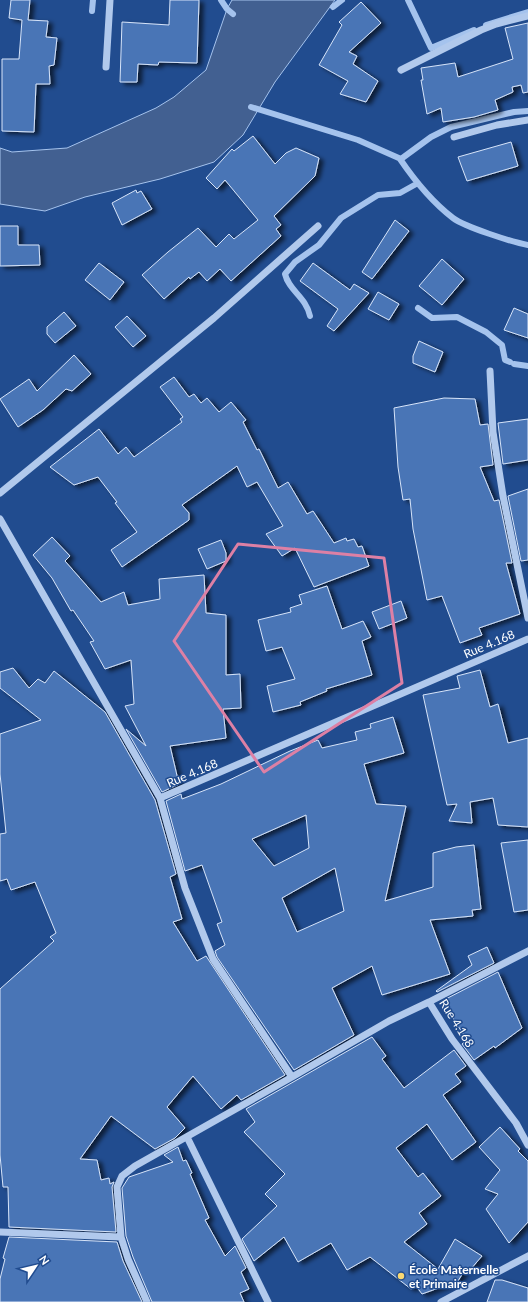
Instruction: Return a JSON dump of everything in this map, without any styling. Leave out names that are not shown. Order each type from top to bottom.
[{"type":"street","points":[[106,67],[110,0]]},
{"type":"street","points":[[401,70],[481,30],[496,24],[528,16]]},
{"type":"street","points":[[454,137],[497,125],[528,120]]},
{"type":"street","points":[[0,493],[214,318],[318,226]]},
{"type":"street","points":[[490,371],[493,432],[503,496],[528,618]]},
{"type":"street","name":"Rue 4.168","points":[[0,519],[160,798],[528,639]]},
{"type":"street","points":[[160,798],[186,888],[213,959],[292,1077]]},
{"type":"street","name":"Rue 4.168","points":[[528,950],[429,1002],[452,1039],[516,1123],[528,1145]]},
{"type":"street","points":[[147,1302],[128,1259],[121,1237],[116,1187],[122,1176],[135,1166],[389,1021],[429,1002]]},
{"type":"street","points":[[187,1137],[268,1302]]},
{"type":"street","points":[[0,1232],[121,1237]]},
{"type":"street","points":[[441,1302],[528,1256]]},
{"type":"highlighted area","points":[[238,544],[384,558],[402,683],[264,772],[174,641]]},
{"type":"water","points":[[232,0],[335,0],[275,82],[243,135],[214,162],[160,179],[85,197],[45,211],[0,204],[0,148],[12,152],[67,148],[156,108],[174,97],[206,70],[227,9]]},
{"type":"building","points":[[11,0],[30,0],[28,20],[48,21],[46,37],[57,38],[54,65],[49,66],[50,84],[36,84],[34,132],[2,131],[2,59],[19,59],[22,20],[9,18]]},
{"type":"building","points":[[170,0],[199,0],[197,63],[159,62],[158,65],[138,64],[137,82],[120,82],[122,22],[169,25]]},
{"type":"building","points":[[361,2],[381,23],[349,52],[357,56],[353,64],[378,81],[366,102],[340,94],[348,81],[319,65],[342,25],[339,22]]},
{"type":"building","points":[[528,23],[528,92],[523,93],[521,85],[512,87],[513,92],[495,100],[498,110],[474,117],[443,122],[441,108],[427,114],[421,80],[423,80],[421,68],[455,63],[458,77],[513,59],[505,28]]},
{"type":"building","points":[[253,136],[275,164],[286,153],[296,148],[319,158],[315,176],[274,216],[281,225],[276,229],[281,236],[231,281],[220,269],[207,281],[199,272],[190,279],[189,277],[164,299],[142,275],[168,252],[198,228],[216,247],[229,234],[234,239],[258,220],[225,180],[217,189],[206,178],[232,149],[234,151]]},
{"type":"building","points":[[511,142],[518,166],[467,181],[458,157]]},
{"type":"building","points":[[136,190],[137,193],[141,191],[152,209],[122,225],[112,203]]},
{"type":"building","points":[[395,220],[409,231],[372,279],[362,272]]},
{"type":"building","points":[[0,226],[18,226],[18,245],[39,245],[40,265],[0,266]]},
{"type":"building","points":[[442,259],[464,279],[442,305],[419,286]]},
{"type":"building","points":[[99,263],[124,282],[110,300],[85,280]]},
{"type":"building","points":[[313,263],[350,290],[354,284],[369,293],[334,331],[327,326],[338,309],[300,281]]},
{"type":"building","points":[[378,292],[399,304],[389,320],[368,309]]},
{"type":"building","points":[[514,308],[528,314],[528,338],[504,330]]},
{"type":"building","points":[[64,312],[76,326],[55,343],[47,334],[47,327]]},
{"type":"building","points":[[127,316],[146,336],[133,347],[115,327]]},
{"type":"building","points":[[419,341],[443,352],[435,372],[413,363],[413,356]]},
{"type":"building","points":[[74,355],[91,374],[72,391],[66,389],[43,410],[18,427],[0,399],[29,379],[37,391]]},
{"type":"building","points":[[174,377],[189,397],[194,394],[201,403],[207,398],[219,412],[231,402],[246,420],[243,422],[257,450],[259,449],[278,488],[288,482],[307,514],[313,511],[334,543],[346,538],[347,541],[354,539],[358,547],[362,546],[369,566],[314,587],[295,548],[282,556],[266,534],[283,526],[257,482],[247,487],[237,466],[182,505],[189,513],[189,520],[122,567],[111,550],[137,532],[115,503],[117,502],[98,477],[74,485],[50,467],[99,429],[118,454],[126,447],[134,457],[182,422],[180,419],[183,417],[160,387]]},
{"type":"building","points":[[444,398],[475,399],[480,425],[488,424],[493,465],[480,467],[494,501],[499,500],[512,563],[506,563],[520,614],[479,628],[482,635],[460,643],[442,596],[427,600],[413,529],[410,499],[403,500],[398,467],[394,408]]},
{"type":"building","points":[[528,419],[528,460],[503,464],[498,423]]},
{"type":"building","points":[[528,489],[528,560],[521,561],[508,496]]},
{"type":"building","points":[[52,537],[70,556],[65,561],[101,602],[124,592],[128,605],[160,599],[159,579],[204,575],[206,613],[226,615],[226,675],[240,674],[241,708],[223,709],[226,738],[170,746],[179,784],[162,792],[126,729],[146,746],[125,706],[134,704],[131,660],[105,669],[90,642],[94,641],[73,610],[71,611],[52,578],[33,555]]},
{"type":"building","points":[[221,540],[226,553],[226,561],[207,569],[198,549]]},
{"type":"building","points":[[327,586],[342,629],[363,621],[371,637],[362,641],[372,675],[326,689],[327,691],[300,702],[301,705],[273,712],[267,686],[295,679],[282,647],[266,651],[258,620],[291,612],[290,608],[302,604],[299,595]]},
{"type":"building","points":[[401,601],[407,618],[379,629],[372,612]]},
{"type":"building","points":[[13,668],[29,688],[38,679],[45,683],[54,671],[105,712],[155,800],[176,874],[170,877],[182,919],[173,922],[197,961],[206,956],[285,1075],[241,1100],[237,1095],[221,1109],[193,1076],[167,1107],[185,1128],[175,1138],[155,1149],[111,1116],[80,1159],[97,1160],[101,1180],[109,1178],[110,1184],[114,1182],[112,1187],[116,1232],[9,1227],[8,1187],[3,1187],[0,1155],[0,989],[54,941],[50,937],[56,933],[35,882],[11,890],[7,879],[0,881],[0,834],[6,833],[0,774],[0,734],[41,720],[0,688],[0,672]]},
{"type":"building","points":[[480,670],[490,707],[498,704],[508,743],[528,738],[528,827],[498,825],[493,798],[470,802],[472,823],[449,821],[457,804],[447,805],[423,695],[460,688],[457,676]]},
{"type":"building","points":[[393,717],[404,753],[364,764],[376,804],[406,806],[385,901],[433,887],[433,853],[456,847],[474,845],[481,909],[472,910],[473,916],[430,920],[450,974],[382,995],[372,966],[332,988],[354,1035],[294,1070],[217,957],[215,951],[225,945],[217,924],[222,922],[202,865],[185,871],[166,801],[181,794],[182,799],[221,784],[290,751],[318,740],[322,748],[357,740],[355,732],[371,728],[370,724]],"holes":[[[306,815],[309,848],[274,866],[252,839]],[[335,868],[344,911],[297,932],[282,898]]]},
{"type":"building","points":[[528,840],[528,910],[514,912],[501,843]]},
{"type":"building","points":[[487,947],[494,963],[437,992],[436,991],[472,965],[468,956]]},
{"type":"building","points":[[498,972],[522,1028],[495,1048],[494,1046],[474,1060],[462,1044],[467,1040],[442,1001]]},
{"type":"building","points":[[372,1037],[386,1056],[382,1059],[404,1088],[454,1050],[466,1066],[455,1074],[461,1082],[443,1095],[476,1142],[452,1160],[427,1124],[396,1148],[418,1177],[423,1173],[441,1196],[419,1213],[427,1224],[404,1242],[438,1269],[455,1239],[482,1256],[470,1270],[466,1268],[458,1281],[422,1294],[416,1286],[411,1289],[370,1257],[347,1270],[331,1243],[298,1262],[284,1237],[254,1261],[242,1239],[277,1206],[265,1194],[285,1174],[244,1132],[255,1122],[246,1109]]},
{"type":"building","points":[[500,1127],[520,1149],[518,1151],[528,1161],[528,1222],[509,1243],[486,1209],[498,1194],[485,1189],[500,1170],[479,1147]]},
{"type":"building","points":[[178,1147],[183,1161],[186,1160],[192,1173],[190,1174],[209,1218],[205,1220],[225,1256],[235,1246],[246,1268],[241,1272],[249,1289],[240,1293],[244,1302],[152,1302],[126,1236],[122,1188],[129,1177],[173,1162],[164,1155]]},
{"type":"building","points":[[9,1237],[117,1242],[123,1261],[142,1302],[0,1302],[0,1279],[5,1259],[3,1258]]},
{"type":"building","points":[[495,1280],[502,1280],[528,1288],[528,1302],[487,1302]]},
{"type":"waterway","points":[[92,11],[93,0]]},
{"type":"waterway","points":[[221,0],[227,9],[233,14]]},
{"type":"waterway","points":[[333,7],[342,0]]},
{"type":"waterway","points":[[408,0],[431,48],[474,30]]},
{"type":"waterway","points":[[486,25],[528,12]]},
{"type":"waterway","points":[[251,107],[358,140],[401,159],[431,137],[451,127],[514,112],[528,111]]},
{"type":"waterway","points":[[400,159],[424,191],[453,218],[459,222],[489,234],[528,245]]},
{"type":"waterway","points":[[310,316],[308,309],[290,285],[285,274],[295,262],[319,245],[341,218],[378,195],[400,193],[418,183]]},
{"type":"waterway","points":[[418,308],[432,318],[457,317],[486,332],[502,345],[505,360],[510,362]]},
{"type":"waterway","points":[[514,364],[528,366]]},
{"type":"place","name":"École Maternelle et Primaire","points":[[401,1276]]}]
